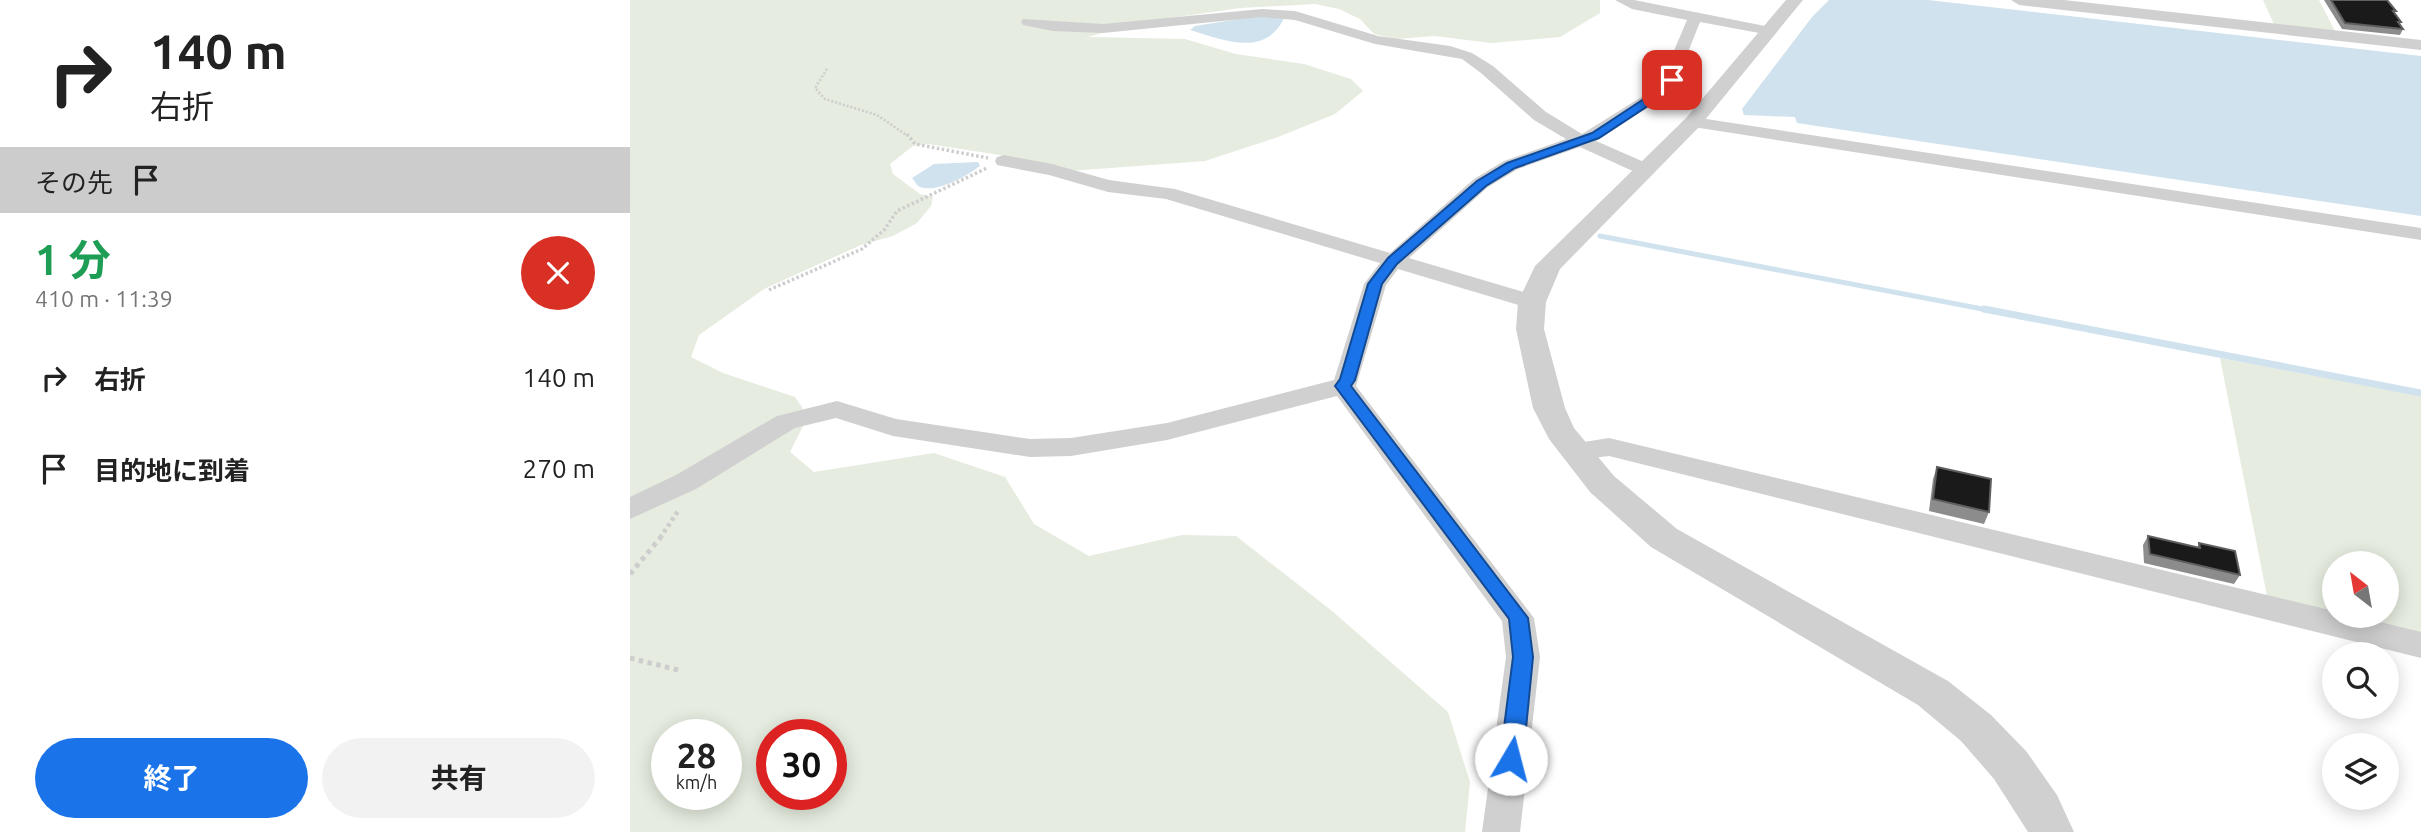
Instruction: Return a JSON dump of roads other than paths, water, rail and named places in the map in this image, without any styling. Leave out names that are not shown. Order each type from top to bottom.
[{"type":"street","points":[[1622,0],[1637,6],[1770,31]]},
{"type":"street","points":[[1795,0],[1693,122],[1548,266],[1532,302],[1530,330],[1549,408],[1560,432],[1602,484],[1664,538],[1933,693],[1976,728],[2010,765],[2041,810],[2050,832]]},
{"type":"street","points":[[2019,0],[2421,45]]},
{"type":"street","points":[[1028,22],[1068,28],[1108,28],[1266,13],[1291,15],[1388,43],[1460,53],[1499,76],[1537,114],[1582,142],[1644,169]]},
{"type":"street","points":[[630,509],[686,482],[786,422],[837,409],[893,427],[996,442],[1010,447],[1056,447],[1097,444],[1158,432],[1343,386],[1375,284],[1393,261],[1481,183],[1511,165],[1582,142],[1666,89],[1695,17]]},
{"type":"street","points":[[1693,122],[2421,234]]},
{"type":"street","points":[[1004,161],[1052,170],[1108,186],[1168,193],[1532,302]]},
{"type":"street","points":[[1343,386],[1518,618],[1523,657],[1501,832]]},
{"type":"street","points":[[1575,451],[1609,447],[2421,645]]},
{"type":"water","points":[[1829,0],[1928,0],[2421,56],[2421,216],[1797,123],[1795,117],[1744,115],[1742,109],[1812,17]]},
{"type":"water","points":[[1264,15],[1284,18],[1276,31],[1254,42],[1228,41],[1190,30],[1195,26]]},
{"type":"water","points":[[978,162],[980,166],[959,179],[933,188],[918,186],[912,178],[934,164]]},
{"type":"waterway","points":[[1600,236],[1993,311]]},
{"type":"waterway","points":[[1984,309],[2421,393]]}]
